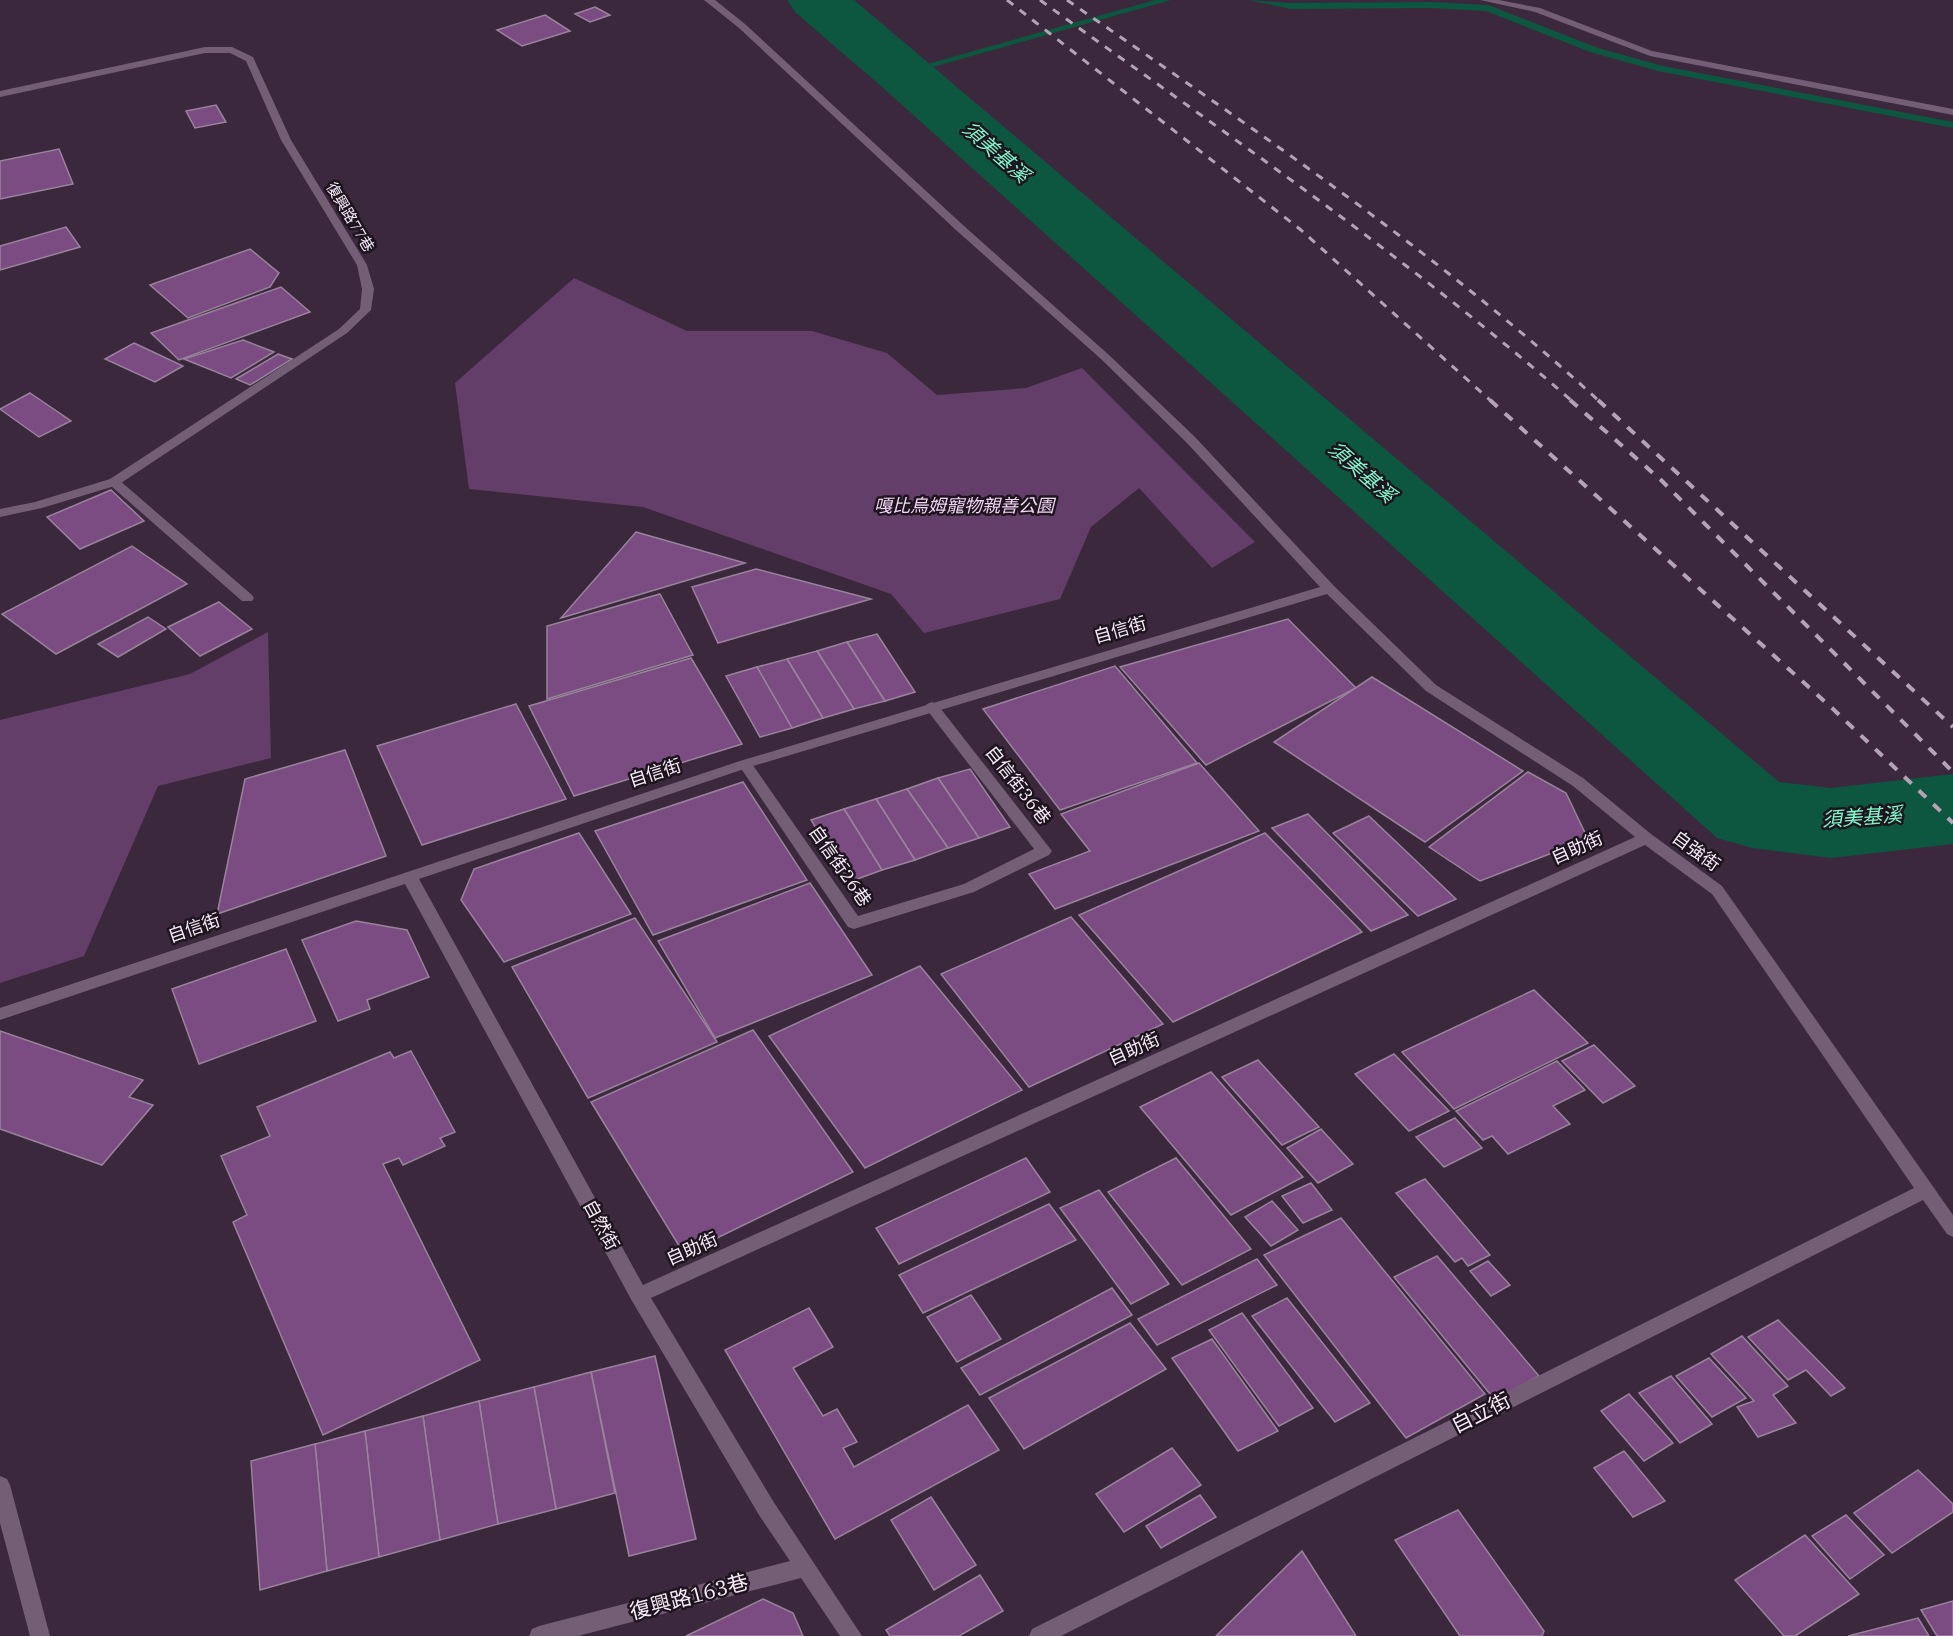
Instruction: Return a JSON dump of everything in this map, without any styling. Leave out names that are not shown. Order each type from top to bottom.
[{"type":"street","name":"自強街","points":[[710,0],[742,26],[960,228],[1105,357],[1191,440],[1329,589],[1431,688],[1578,782],[1646,838],[1717,890],[1924,1191],[1953,1229]]},
{"type":"street","points":[[1485,0],[1538,10],[1650,53],[1953,112]]},
{"type":"street","name":"復興路77巷","points":[[0,94],[205,50],[232,50],[250,59],[286,140],[362,265],[368,289],[365,310],[343,331],[114,482],[38,505],[0,513]]},
{"type":"street","points":[[114,482],[247,598]]},
{"type":"street","name":"自信街","points":[[0,1014],[745,764],[932,706],[1329,589]]},
{"type":"street","name":"自信街36巷","points":[[932,706],[1044,851],[969,888]]},
{"type":"street","name":"自信街26巷","points":[[745,764],[854,923],[969,888]]},
{"type":"street","name":"自助街","points":[[639,1295],[1646,838]]},
{"type":"street","name":"自然街","points":[[409,876],[639,1295],[766,1508],[805,1567]]},
{"type":"street","name":"自立街","points":[[1039,1636],[1924,1191]]},
{"type":"street","points":[[0,1485],[40,1636]]},
{"type":"street","points":[[805,1567],[852,1636]]},
{"type":"street","name":"復興路163巷","points":[[539,1636],[805,1567]]},
{"type":"green space","name":"嘎比烏姆寵物親善公園","points":[[574,278],[687,331],[812,331],[887,353],[937,395],[1026,388],[1082,368],[1255,542],[1212,568],[1139,488],[1091,527],[1060,599],[924,633],[891,594],[643,507],[469,489],[455,383]]},
{"type":"green space","points":[[268,632],[271,758],[158,786],[84,956],[0,983],[0,720],[190,674]]},
{"type":"building","points":[[595,7],[610,15],[590,22],[575,14]]},
{"type":"building","points":[[545,15],[570,31],[522,46],[497,30]]},
{"type":"building","points":[[216,105],[226,122],[195,128],[186,111]]},
{"type":"building","points":[[59,149],[73,184],[0,199],[0,161]]},
{"type":"building","points":[[66,227],[80,247],[0,270],[0,246]]},
{"type":"building","points":[[250,249],[279,273],[270,287],[188,318],[150,285]]},
{"type":"building","points":[[281,287],[310,312],[179,360],[151,333]]},
{"type":"building","points":[[243,340],[274,352],[231,378],[184,359]]},
{"type":"building","points":[[134,343],[183,366],[155,382],[105,359]]},
{"type":"building","points":[[278,354],[292,359],[250,385],[236,379]]},
{"type":"building","points":[[30,393],[71,421],[39,437],[0,409]]},
{"type":"building","points":[[111,490],[144,521],[80,549],[47,517]]},
{"type":"building","points":[[636,532],[745,563],[561,618]]},
{"type":"building","points":[[132,546],[187,584],[56,654],[2,614]]},
{"type":"building","points":[[756,569],[871,599],[718,643],[692,587]]},
{"type":"building","points":[[660,594],[693,655],[547,699],[547,626]]},
{"type":"building","points":[[219,602],[252,629],[200,656],[168,627]]},
{"type":"building","points":[[148,617],[166,629],[118,657],[98,644]]},
{"type":"building","points":[[1288,619],[1356,688],[1206,765],[1120,667]]},
{"type":"building","points":[[877,634],[915,692],[885,701],[847,642]]},
{"type":"building","points":[[847,642],[885,701],[854,709],[817,651]]},
{"type":"building","points":[[817,651],[854,709],[823,718],[787,659]]},
{"type":"building","points":[[691,658],[742,744],[574,796],[529,706]]},
{"type":"building","points":[[787,659],[823,718],[792,728],[757,667]]},
{"type":"building","points":[[1115,666],[1197,763],[1060,810],[983,709]]},
{"type":"building","points":[[757,667],[792,728],[760,737],[726,676]]},
{"type":"building","points":[[1372,677],[1523,771],[1425,842],[1274,742]]},
{"type":"building","points":[[516,704],[566,799],[422,845],[377,746]]},
{"type":"building","points":[[345,750],[386,856],[217,914],[245,779]]},
{"type":"building","points":[[1199,763],[1259,831],[1055,909],[1029,874],[1090,851],[1061,814]]},
{"type":"building","points":[[970,769],[1010,827],[979,838],[938,778]]},
{"type":"building","points":[[1528,772],[1566,793],[1588,839],[1480,881],[1429,847]]},
{"type":"building","points":[[938,778],[979,838],[948,848],[907,789]]},
{"type":"building","points":[[743,782],[807,880],[653,935],[595,831]]},
{"type":"building","points":[[907,789],[948,848],[915,860],[876,799]]},
{"type":"building","points":[[876,799],[915,860],[882,870],[844,809]]},
{"type":"building","points":[[844,809],[882,870],[849,882],[811,820]]},
{"type":"building","points":[[1308,814],[1408,915],[1371,931],[1272,828]]},
{"type":"building","points":[[1369,816],[1456,899],[1418,916],[1333,833]]},
{"type":"building","points":[[579,833],[631,914],[504,962],[461,900],[474,869]]},
{"type":"building","points":[[1265,833],[1362,932],[1173,1022],[1079,915]]},
{"type":"building","points":[[810,883],[872,975],[715,1038],[658,941]]},
{"type":"building","points":[[1071,917],[1163,1024],[1029,1087],[941,974]]},
{"type":"building","points":[[635,918],[717,1042],[588,1098],[512,967]]},
{"type":"building","points":[[356,921],[407,930],[429,977],[367,1000],[370,1009],[338,1021],[302,940]]},
{"type":"building","points":[[286,949],[316,1021],[199,1064],[172,989]]},
{"type":"building","points":[[920,966],[1022,1090],[865,1168],[769,1036]]},
{"type":"building","points":[[1534,990],[1588,1043],[1454,1109],[1402,1052]]},
{"type":"building","points":[[753,1030],[853,1172],[684,1254],[591,1102]]},
{"type":"building","points":[[0,1031],[143,1080],[129,1097],[153,1105],[102,1165],[0,1129]]},
{"type":"building","points":[[1594,1045],[1635,1086],[1603,1103],[1562,1061]]},
{"type":"building","points":[[411,1051],[455,1132],[440,1138],[445,1146],[403,1165],[399,1158],[383,1164],[480,1360],[323,1435],[233,1222],[247,1215],[221,1156],[270,1136],[257,1107],[390,1052],[394,1058]]},
{"type":"building","points":[[1394,1054],[1449,1111],[1409,1131],[1355,1074]]},
{"type":"building","points":[[1258,1060],[1319,1127],[1282,1145],[1222,1077]]},
{"type":"building","points":[[1557,1061],[1585,1090],[1553,1106],[1570,1124],[1508,1154],[1492,1136],[1483,1140],[1456,1111]]},
{"type":"building","points":[[1211,1072],[1303,1177],[1231,1215],[1140,1107]]},
{"type":"building","points":[[1455,1118],[1482,1148],[1444,1167],[1416,1137]]},
{"type":"building","points":[[1321,1129],[1353,1164],[1318,1183],[1287,1148]]},
{"type":"building","points":[[1026,1158],[1050,1192],[899,1264],[876,1228]]},
{"type":"building","points":[[1176,1158],[1251,1249],[1182,1285],[1108,1192]]},
{"type":"building","points":[[1425,1179],[1490,1255],[1468,1266],[1462,1258],[1455,1262],[1396,1193]]},
{"type":"building","points":[[1311,1183],[1332,1210],[1303,1223],[1282,1196]]},
{"type":"building","points":[[1099,1190],[1169,1284],[1131,1304],[1060,1208]]},
{"type":"building","points":[[1272,1201],[1298,1230],[1271,1246],[1245,1217]]},
{"type":"building","points":[[1049,1204],[1076,1240],[923,1313],[899,1275]]},
{"type":"building","points":[[1341,1218],[1485,1394],[1406,1438],[1264,1255]]},
{"type":"building","points":[[1437,1256],[1539,1376],[1495,1400],[1394,1277]]},
{"type":"building","points":[[1257,1259],[1277,1285],[1157,1345],[1138,1319]]},
{"type":"building","points":[[1488,1261],[1510,1285],[1491,1296],[1470,1271]]},
{"type":"building","points":[[1112,1288],[1132,1315],[980,1395],[961,1368]]},
{"type":"building","points":[[971,1295],[1001,1339],[957,1362],[927,1317]]},
{"type":"building","points":[[1287,1298],[1370,1403],[1335,1422],[1252,1316]]},
{"type":"building","points":[[809,1308],[833,1347],[793,1368],[823,1416],[837,1409],[857,1442],[843,1448],[854,1467],[968,1405],[999,1450],[835,1539],[725,1350]]},
{"type":"building","points":[[1242,1313],[1313,1408],[1279,1426],[1209,1330]]},
{"type":"building","points":[[1778,1320],[1845,1388],[1831,1396],[1806,1370],[1788,1380],[1748,1337]]},
{"type":"building","points":[[1130,1323],[1166,1369],[1024,1449],[989,1398]]},
{"type":"building","points":[[1742,1336],[1788,1386],[1773,1395],[1796,1423],[1758,1437],[1737,1407],[1754,1401],[1711,1354]]},
{"type":"building","points":[[1212,1339],[1278,1431],[1238,1451],[1172,1358]]},
{"type":"building","points":[[655,1356],[696,1539],[629,1556],[591,1372]]},
{"type":"building","points":[[1709,1358],[1746,1398],[1712,1417],[1676,1376]]},
{"type":"building","points":[[591,1372],[615,1493],[556,1509],[534,1387]]},
{"type":"building","points":[[1671,1376],[1712,1424],[1680,1443],[1639,1393]]},
{"type":"building","points":[[534,1387],[556,1509],[498,1524],[479,1401]]},
{"type":"building","points":[[1629,1394],[1673,1443],[1644,1461],[1601,1411]]},
{"type":"building","points":[[479,1401],[498,1524],[440,1540],[423,1416]]},
{"type":"building","points":[[423,1416],[440,1540],[379,1557],[365,1431]]},
{"type":"building","points":[[365,1431],[379,1557],[327,1571],[315,1444]]},
{"type":"building","points":[[315,1444],[327,1571],[260,1590],[251,1461]]},
{"type":"building","points":[[1172,1448],[1201,1485],[1124,1532],[1096,1494]]},
{"type":"building","points":[[1624,1451],[1665,1501],[1633,1517],[1594,1468]]},
{"type":"building","points":[[1918,1470],[1953,1504],[1953,1512],[1892,1553],[1854,1513]]},
{"type":"building","points":[[1200,1495],[1216,1517],[1161,1548],[1146,1526]]},
{"type":"building","points":[[931,1497],[976,1565],[934,1590],[891,1520]]},
{"type":"building","points":[[1458,1510],[1544,1631],[1542,1636],[1460,1636],[1395,1540]]},
{"type":"building","points":[[1846,1515],[1884,1555],[1850,1579],[1812,1536]]},
{"type":"building","points":[[1805,1535],[1859,1594],[1795,1636],[1784,1636],[1735,1580]]},
{"type":"building","points":[[1302,1551],[1356,1636],[1216,1636]]},
{"type":"building","points":[[980,1575],[1003,1611],[959,1636],[890,1636],[886,1630]]},
{"type":"building","points":[[763,1599],[793,1613],[803,1636],[686,1636]]},
{"type":"building","points":[[1953,1601],[1953,1636],[1937,1636],[1921,1610]]},
{"type":"building","points":[[1918,1618],[1929,1636],[1848,1636]]},
{"type":"waterway","name":"須美基溪","points":[[817,0],[904,72],[1752,813],[1831,823],[1953,809]]},
{"type":"waterway","points":[[904,72],[1166,0]]},
{"type":"waterway","points":[[1253,0],[1291,6],[1431,5],[1488,8],[1594,50],[1662,69],[1953,125]]},
{"type":"railway","points":[[1007,0],[1301,230],[1491,401]]},
{"type":"railway","points":[[1040,0],[1378,244],[1509,347],[1572,401]]},
{"type":"railway","points":[[1067,0],[1273,143],[1407,241],[1537,346],[1599,401]]},
{"type":"railway","points":[[1490,400],[1832,708],[1953,823]]},
{"type":"railway","points":[[1570,400],[1661,480],[1953,772]]},
{"type":"railway","points":[[1598,400],[1953,727]]}]
